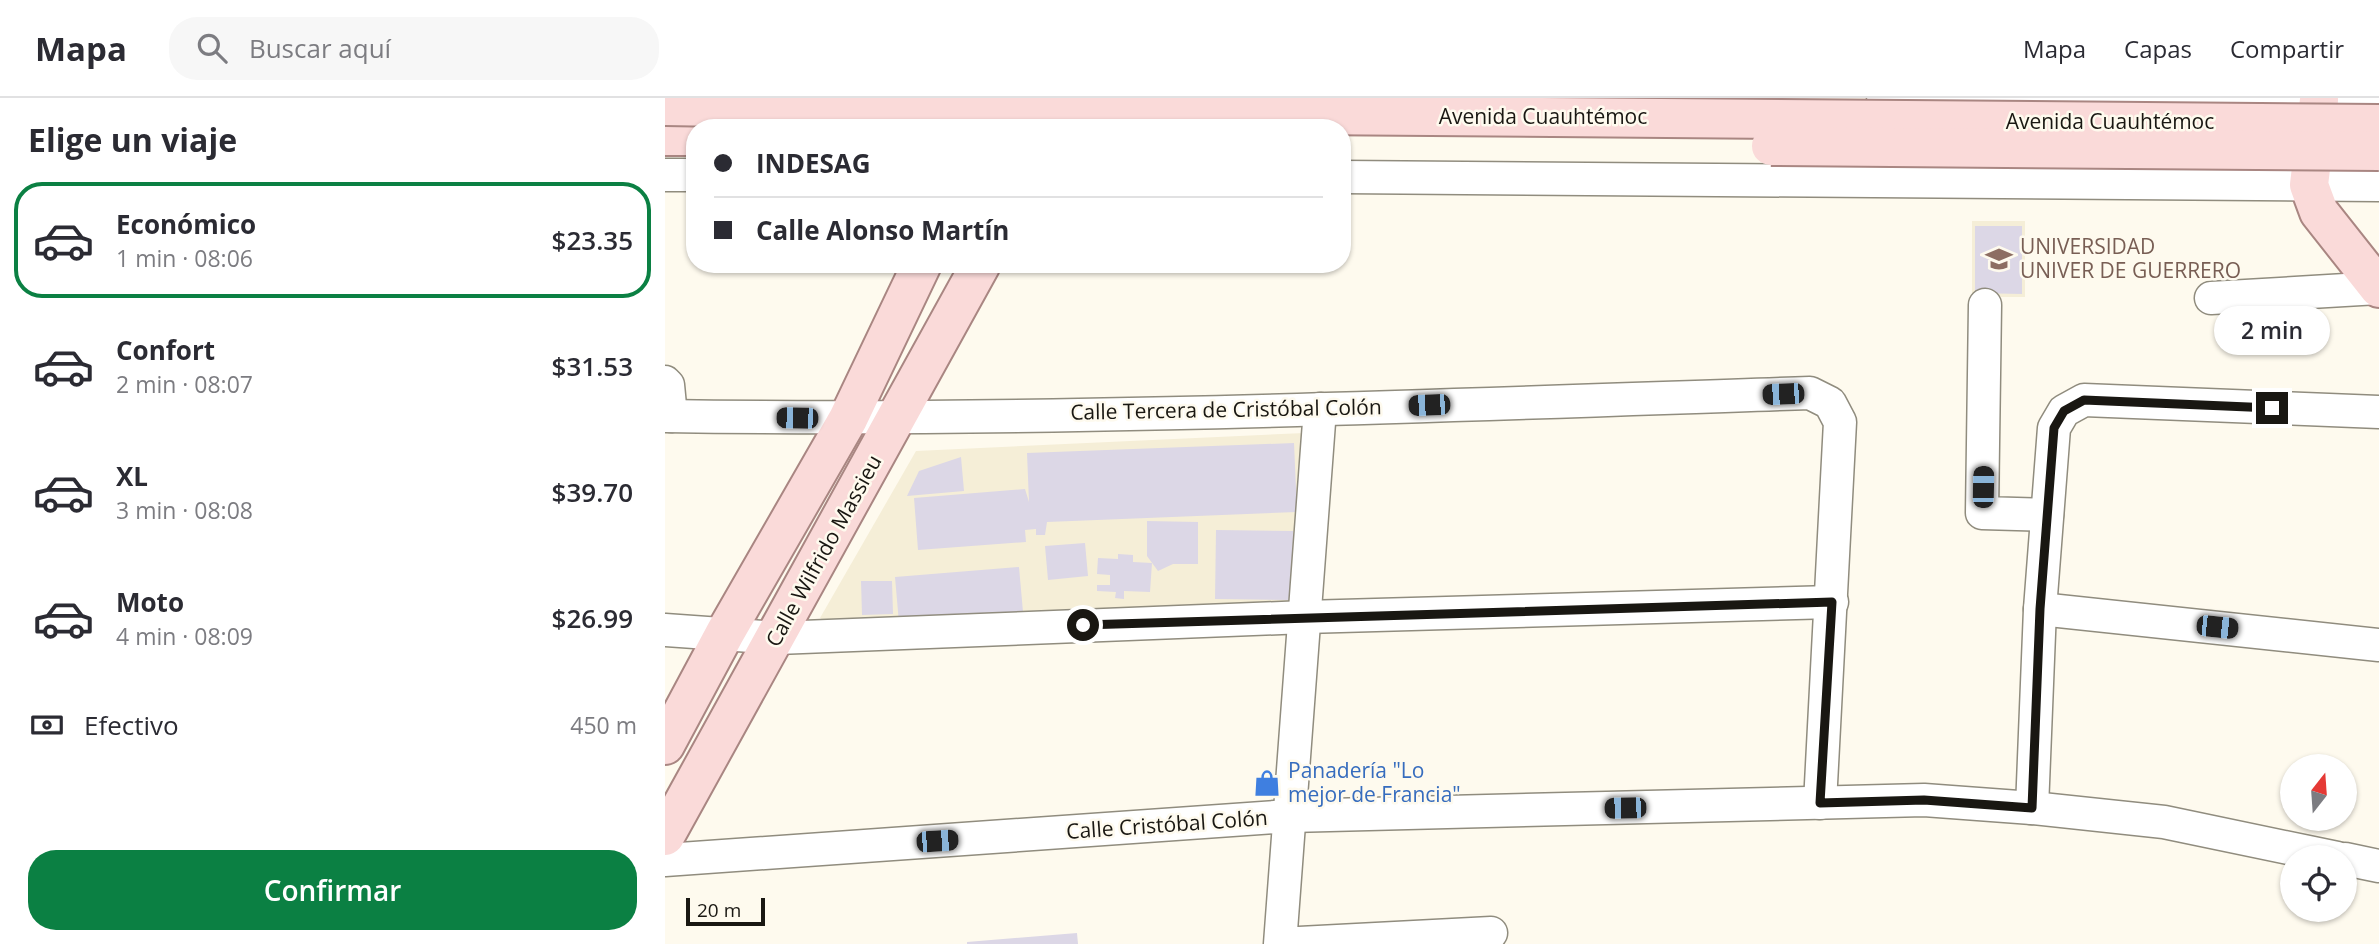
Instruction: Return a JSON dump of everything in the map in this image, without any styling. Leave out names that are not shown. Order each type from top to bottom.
[{"type":"main road","points":[[969,119],[974,98]]},
{"type":"main road","points":[[1029,119],[1033,98]]},
{"type":"main road","points":[[2319,99],[2309,185],[2319,212],[2379,288]]},
{"type":"main road","name":"Avenida Cuauhtémoc","points":[[665,106],[1064,114],[2379,124]]},
{"type":"main road","points":[[665,136],[686,136]]},
{"type":"main road","name":"Avenida Cuauhtémoc","points":[[1351,142],[2379,152]]},
{"type":"main road","name":"Calle Wilfrido Massieu","points":[[665,746],[725,633],[848,419],[918,273]]},
{"type":"main road","name":"Calle Wilfrido Massieu","points":[[665,836],[777,638],[976,273]]},
{"type":"street","points":[[1157,98],[2379,99]]},
{"type":"street","points":[[665,175],[686,175]]},
{"type":"street","points":[[1351,177],[2379,185]]},
{"type":"street","points":[[2211,298],[2379,288]]},
{"type":"street","points":[[1985,305],[1983,513],[2047,515]]},
{"type":"street","points":[[665,382],[668,385],[668,416]]},
{"type":"street","name":"Calle Tercera de Cristóbal Colón","points":[[668,416],[848,419],[1320,409],[1810,393],[1830,403],[1840,422],[1820,803]]},
{"type":"street","points":[[2032,808],[2040,609],[2054,428],[2064,411],[2084,400],[2379,412]]},
{"type":"street","points":[[1320,409],[1280,944],[1491,933]]},
{"type":"street","points":[[665,630],[777,638],[1305,617],[1832,602]]},
{"type":"street","points":[[2040,609],[2379,645]]},
{"type":"street","name":"Calle Cristóbal Colón","points":[[665,860],[1290,816],[1924,800],[2164,822],[2280,846]]},
{"type":"street","points":[[2357,861],[2379,866]]},
{"type":"shaded area","name":"UNIVERSIDAD UNIVER DE GUERRERO","points":[[1972,221],[2025,221],[2025,297],[1972,297]]},
{"type":"shaded area","points":[[1304,433],[1295,604],[835,628],[820,618],[916,451]]},
{"type":"building","name":"UNIVERSIDAD UNIVER DE GUERRERO","points":[[1975,226],[2022,226],[2022,294],[1975,293]]},
{"type":"building","points":[[1294,443],[1297,512],[1047,522],[1045,535],[1036,535],[1036,529],[1025,530],[1026,542],[918,550],[914,498],[1025,489],[1029,502],[1027,453]]},
{"type":"building","points":[[961,457],[964,491],[907,496],[919,471]]},
{"type":"building","points":[[1147,521],[1198,522],[1198,564],[1173,564],[1158,571],[1147,556]]},
{"type":"building","points":[[1216,530],[1293,531],[1292,600],[1215,599]]},
{"type":"building","points":[[1085,543],[1088,576],[1048,580],[1045,546]]},
{"type":"building","points":[[1118,554],[1133,555],[1133,562],[1152,563],[1150,592],[1124,591],[1124,599],[1115,598],[1116,592],[1097,591],[1097,585],[1110,585],[1110,575],[1097,574],[1098,558],[1118,559]]},
{"type":"building","points":[[1019,567],[1023,612],[899,623],[895,577]]},
{"type":"building","points":[[861,581],[892,581],[893,614],[862,615]]},
{"type":"building","points":[[1077,933],[1078,944],[967,944],[967,942]]},
{"type":"place","name":"UNIVERSIDAD UNIVER DE GUERRERO","points":[[1999,259]]},
{"type":"place","name":"Panadería \"Lo mejor de Francia\"","points":[[1267,783]]},
{"type":"route","points":[[1083,625],[1832,602],[1820,803],[1924,800],[2032,808],[2040,609],[2054,428],[2064,411],[2084,400],[2272,408]]}]
